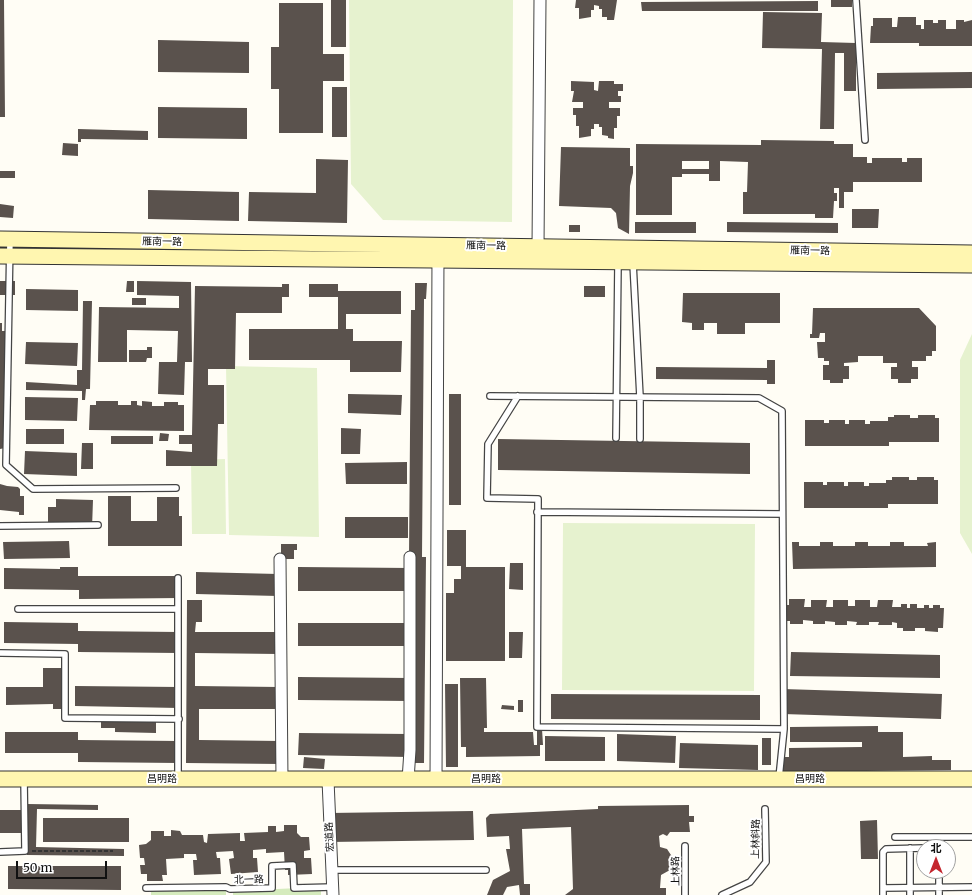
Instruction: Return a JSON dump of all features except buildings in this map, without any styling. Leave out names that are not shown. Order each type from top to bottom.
[{"type":"main road","name":"雁南一路","points":[[5,239],[438,253],[538,247],[617,255]]},
{"type":"main road","name":"雁南一路","points":[[5,256],[438,253],[617,255],[972,252]]},
{"type":"main road","name":"雁南一路","points":[[632,254],[972,265]]},
{"type":"main road","name":"昌明路","points":[[0,779],[972,779]]},
{"type":"street","points":[[538,247],[540,0]]},
{"type":"street","points":[[436,779],[438,253]]},
{"type":"street","points":[[408,780],[410,556]]},
{"type":"street","points":[[280,559],[282,780]]},
{"type":"street","name":"宏道路","points":[[328,780],[333,891]]},
{"type":"lane","points":[[856,0],[865,140]]},
{"type":"lane","points":[[5,239],[6,465],[33,489],[176,488]]},
{"type":"lane","points":[[632,254],[640,397],[640,439]]},
{"type":"lane","points":[[616,438],[617,255]]},
{"type":"lane","points":[[490,396],[759,398],[782,411],[784,729],[779,779]]},
{"type":"lane","points":[[518,396],[488,444],[487,498],[538,499],[537,726],[784,729]]},
{"type":"lane","points":[[537,512],[782,514]]},
{"type":"lane","points":[[0,526],[98,525]]},
{"type":"lane","points":[[178,578],[178,779]]},
{"type":"lane","points":[[18,609],[178,609]]},
{"type":"lane","points":[[1,653],[65,654],[65,718],[179,719]]},
{"type":"lane","points":[[0,852],[25,851],[24,779]]},
{"type":"lane","name":"上林斜路","points":[[722,895],[750,882],[766,862],[765,808]]},
{"type":"lane","points":[[895,837],[972,837]]},
{"type":"lane","name":"上林路","points":[[684,846],[685,895]]},
{"type":"lane","points":[[910,848],[910,895]]},
{"type":"lane","points":[[883,895],[884,852],[886,849],[916,848]]},
{"type":"lane","name":"北一路","points":[[146,888],[226,887],[230,892],[272,888],[272,866],[293,865],[294,888],[333,891]]},
{"type":"lane","points":[[332,870],[486,870]]},
{"type":"lane","points":[[939,879],[939,895]]},
{"type":"lane","points":[[883,888],[972,887]]},
{"type":"path","points":[[25,851],[113,851]]},
{"type":"green space","points":[[349,0],[513,0],[512,222],[383,220],[351,184]]},
{"type":"green space","points":[[972,334],[972,554],[960,533],[960,360]]},
{"type":"green space","points":[[226,366],[317,368],[319,537],[229,535]]},
{"type":"green space","points":[[225,459],[226,534],[192,534],[191,460]]},
{"type":"green space","points":[[563,523],[755,524],[754,691],[562,690]]},
{"type":"green space","points":[[321,887],[321,895],[233,895],[233,891]]},
{"type":"green space","points":[[151,890],[226,890],[226,895],[151,895]]}]
